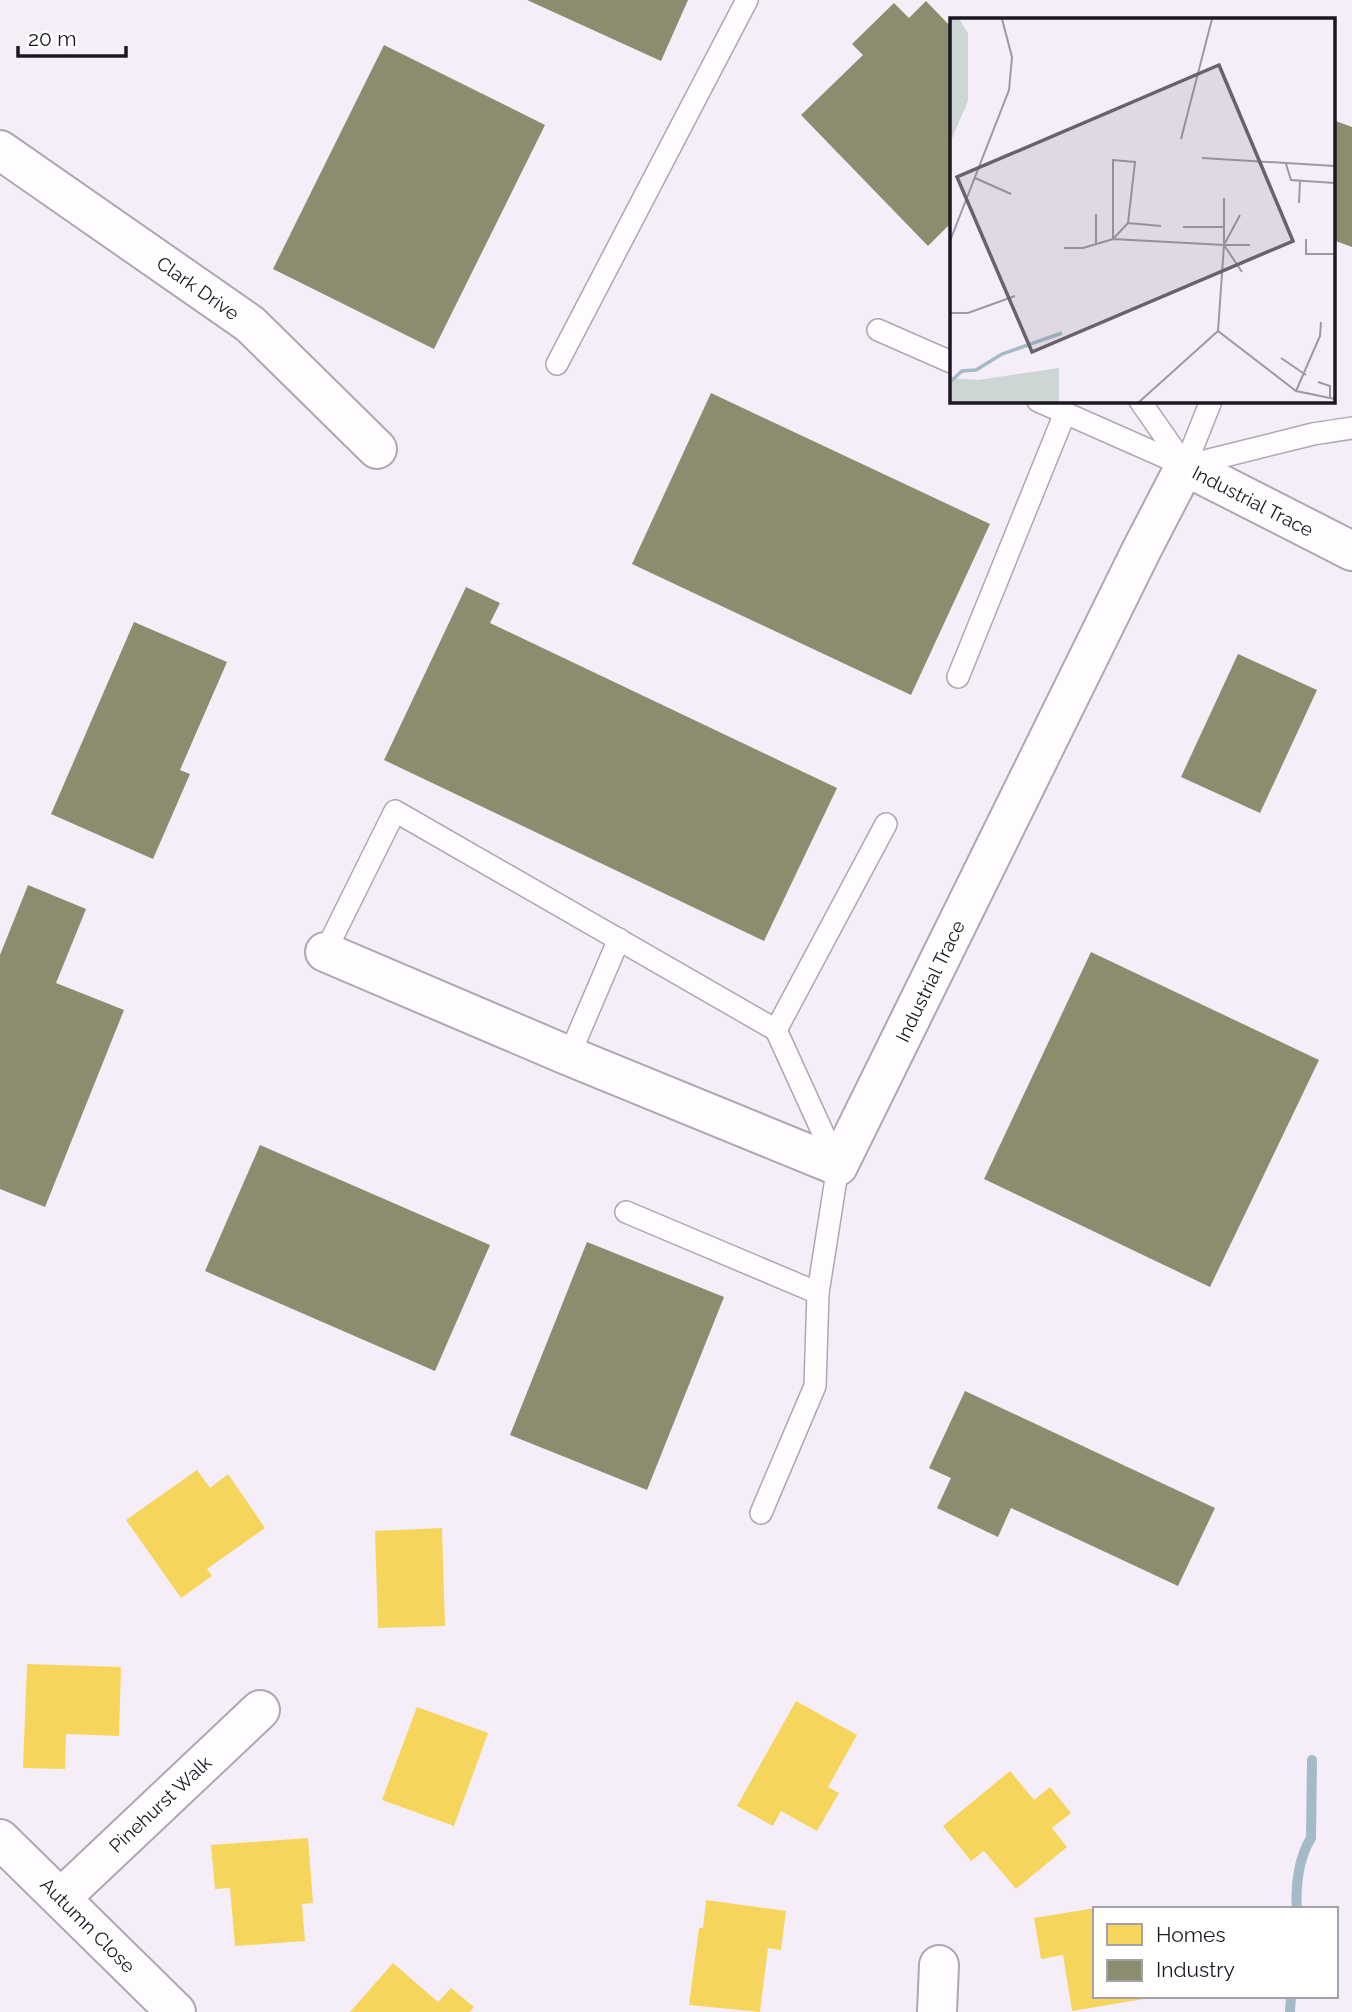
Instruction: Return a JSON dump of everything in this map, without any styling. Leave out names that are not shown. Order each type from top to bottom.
[{"type":"street","name":"Clark Drive","points":[[0,150],[250,324],[377,449]]},
{"type":"street","name":"Industrial Trace","points":[[838,1166],[1128,576],[1185,466],[1352,551]]},
{"type":"street","points":[[325,952],[838,1166]]},
{"type":"street","name":"Pinehurst Walk","points":[[61,1898],[260,1710]]},
{"type":"street","name":"Autumn Close","points":[[0,1839],[176,2012]]},
{"type":"street","points":[[937,2012],[939,1965]]},
{"type":"lane","points":[[557,364],[747,0]]},
{"type":"lane","points":[[878,330],[950,362]]},
{"type":"lane","points":[[1040,402],[1185,466],[1313,434],[1352,428]]},
{"type":"lane","points":[[1141,402],[1185,466]]},
{"type":"lane","points":[[1185,466],[1211,402]]},
{"type":"lane","points":[[958,677],[1065,413]]},
{"type":"lane","points":[[325,952],[395,811],[776,1030],[838,1166],[818,1293],[815,1385],[761,1513]]},
{"type":"lane","points":[[776,1030],[886,824]]},
{"type":"lane","points":[[569,1056],[619,940]]},
{"type":"lane","points":[[626,1212],[818,1293]]},
{"type":"building: Homes","points":[[197,1470],[210,1488],[228,1474],[265,1528],[207,1569],[212,1576],[181,1598],[126,1520]]},
{"type":"building: Homes","points":[[442,1528],[445,1626],[378,1628],[375,1531]]},
{"type":"building: Homes","points":[[27,1664],[121,1667],[119,1736],[66,1734],[65,1769],[23,1768]]},
{"type":"building: Homes","points":[[796,1701],[857,1735],[828,1787],[839,1793],[817,1831],[781,1811],[773,1826],[737,1806]]},
{"type":"building: Homes","points":[[417,1707],[488,1733],[454,1826],[382,1800]]},
{"type":"building: Homes","points":[[1010,1771],[1034,1800],[1050,1787],[1071,1813],[1052,1828],[1067,1847],[1016,1889],[984,1851],[971,1861],[943,1826]]},
{"type":"building: Homes","points":[[308,1838],[313,1903],[302,1904],[305,1941],[235,1946],[230,1888],[215,1889],[211,1845]]},
{"type":"building: Homes","points":[[706,1900],[786,1911],[781,1950],[768,1948],[760,2012],[689,2005],[699,1928],[703,1928]]},
{"type":"building: Homes","points":[[1093,1908],[1093,1998],[1144,1999],[1072,2011],[1063,1955],[1041,1959],[1034,1918]]},
{"type":"building: Homes","points":[[393,1963],[438,2002],[451,1988],[474,2007],[470,2012],[350,2012]]},
{"type":"building: Industry","points":[[527,0],[688,0],[661,61]]},
{"type":"building: Industry","points":[[926,1],[950,26],[950,224],[928,246],[801,115],[863,55],[852,44],[894,3],[909,18]]},
{"type":"building: Industry","points":[[384,45],[545,125],[434,349],[273,269]]},
{"type":"building: Industry","points":[[1334,120],[1352,127],[1352,247],[1334,240]]},
{"type":"building: Industry","points":[[711,393],[990,524],[911,695],[632,564]]},
{"type":"building: Industry","points":[[466,587],[500,603],[490,623],[837,788],[764,941],[384,760]]},
{"type":"building: Industry","points":[[134,622],[227,662],[180,770],[190,774],[153,859],[51,814]]},
{"type":"building: Industry","points":[[1238,654],[1317,690],[1260,813],[1181,777]]},
{"type":"building: Industry","points":[[28,885],[86,909],[56,983],[124,1010],[45,1207],[0,1189],[0,955]]},
{"type":"building: Industry","points":[[1091,952],[1319,1060],[1210,1287],[984,1179]]},
{"type":"building: Industry","points":[[260,1145],[490,1245],[435,1371],[205,1271]]},
{"type":"building: Industry","points":[[587,1242],[724,1297],[647,1490],[510,1435]]},
{"type":"building: Industry","points":[[965,1391],[1215,1508],[1178,1586],[1011,1508],[998,1537],[937,1508],[951,1478],[929,1468]]},
{"type":"waterway","points":[[1297,1907],[1299,1872],[1303,1854],[1311,1838],[1312,1760]]},
{"type":"waterway","points":[[1290,2012],[1291,1998]]}]
